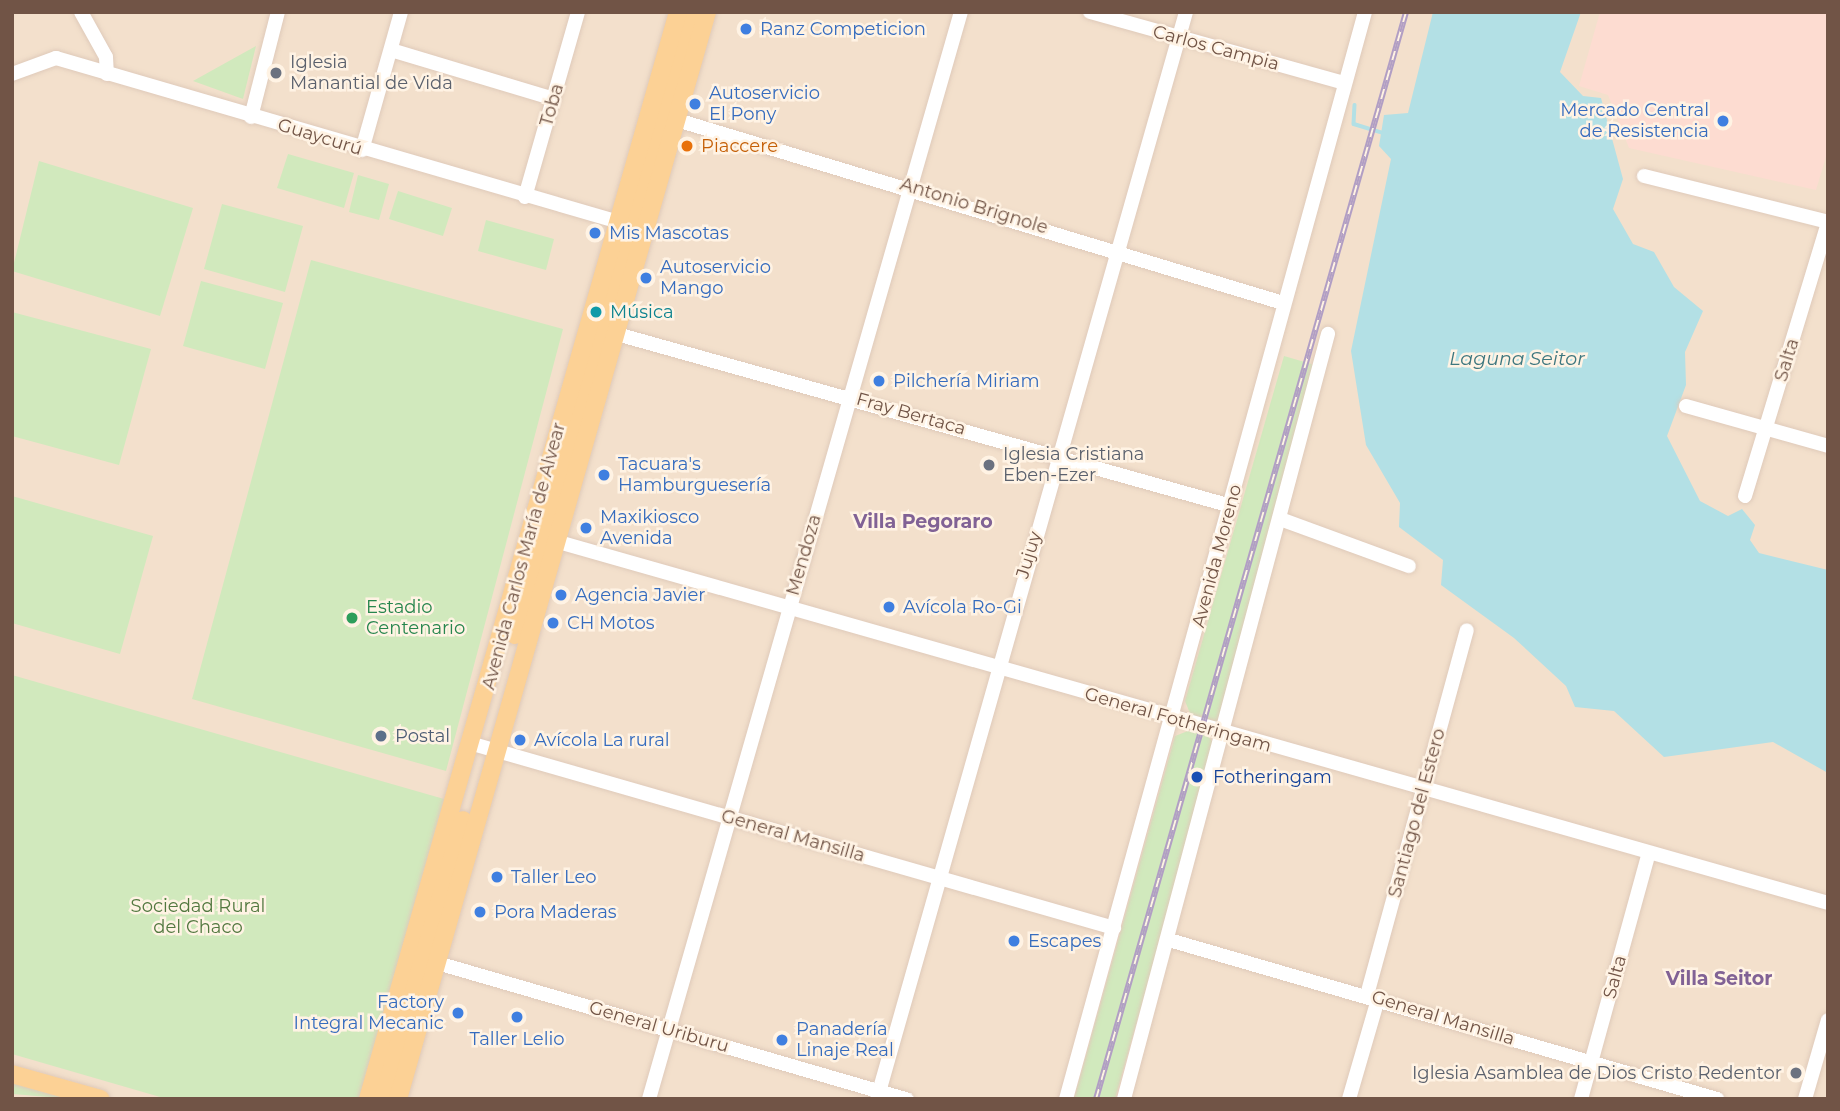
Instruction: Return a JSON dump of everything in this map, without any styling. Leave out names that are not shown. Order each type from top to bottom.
[{"type":"main road","name":"Avenida Carlos María de Alvear","points":[[383,1099],[602,330],[624,224],[678,12]]},
{"type":"main road","name":"Avenida Carlos María de Alvear","points":[[624,224],[670,118],[692,12]]},
{"type":"main road","name":"Avenida Carlos María de Alvear","points":[[398,1099],[424,959],[542,537],[602,330],[670,118],[708,12]]},
{"type":"main road","name":"Avenida Carlos María de Alvear","points":[[368,1099],[424,959]]},
{"type":"main road","points":[[12,1074],[96,1098]]},
{"type":"street","points":[[81,12],[106,57],[107,74]]},
{"type":"street","points":[[251,117],[278,12]]},
{"type":"street","points":[[362,150],[401,12]]},
{"type":"street","name":"Mendoza","points":[[649,1099],[961,12]]},
{"type":"street","name":"Carlos Campia","points":[[1090,12],[1343,83]]},
{"type":"street","name":"Jujuy","points":[[878,1095],[996,665],[1059,456],[1186,12]]},
{"type":"street","name":"Avenida Moreno","points":[[1066,1099],[1173,720],[1283,303],[1365,12]]},
{"type":"street","name":"Toba","points":[[525,197],[554,99],[575,13]]},
{"type":"street","points":[[391,50],[554,99]]},
{"type":"street","name":"Guaycurú","points":[[12,74],[56,58],[362,150],[624,224]]},
{"type":"street","name":"Antonio Brignole","points":[[670,118],[912,186],[1283,303]]},
{"type":"street","points":[[1644,176],[1828,223]]},
{"type":"street","name":"Salta","points":[[1745,496],[1828,223]]},
{"type":"street","name":"Fray Bertaca","points":[[602,330],[850,397],[1231,506]]},
{"type":"street","points":[[1124,1099],[1283,520],[1328,334]]},
{"type":"street","points":[[1686,406],[1828,446]]},
{"type":"street","points":[[1283,520],[1409,566]]},
{"type":"street","name":"General Fotheringam","points":[[542,537],[996,665],[1173,720],[1423,789],[1648,856],[1828,903]]},
{"type":"street","name":"Santiago del Estero","points":[[1349,1099],[1423,789],[1467,631]]},
{"type":"street","name":"General Mansilla","points":[[484,747],[1114,928]]},
{"type":"street","name":"Salta","points":[[1581,1099],[1648,856]]},
{"type":"street","name":"General Mansilla","points":[[1168,940],[1717,1099]]},
{"type":"street","name":"General Uriburu","points":[[424,959],[669,1029],[878,1095],[907,1099]]},
{"type":"street","points":[[1805,1099],[1828,1020]]},
{"type":"shaded area","points":[[12,12],[1828,12],[1828,1099],[12,1099]]},
{"type":"shaded area","name":"Mercado Central de Resistencia","points":[[1600,12],[1828,12],[1828,150],[1816,190],[1629,148],[1608,95],[1579,86]]},
{"type":"green space","points":[[256,46],[243,99],[193,81]]},
{"type":"green space","points":[[288,154],[354,173],[344,208],[277,188]]},
{"type":"green space","points":[[39,161],[193,208],[160,316],[12,271]]},
{"type":"green space","points":[[358,175],[389,184],[379,220],[349,212]]},
{"type":"green space","points":[[398,191],[452,208],[443,236],[389,219]]},
{"type":"green space","points":[[222,204],[303,226],[285,292],[204,269]]},
{"type":"green space","points":[[486,220],[554,239],[546,270],[478,251]]},
{"type":"green space","points":[[311,260],[563,329],[446,771],[192,699]]},
{"type":"green space","points":[[201,281],[283,303],[265,369],[183,346]]},
{"type":"green space","points":[[12,312],[151,349],[119,465],[12,436]]},
{"type":"green space","points":[[1284,356],[1315,365],[1217,723],[1191,716],[1185,701]]},
{"type":"green space","points":[[12,496],[153,536],[120,654],[12,623]]},
{"type":"green space","name":"Sociedad Rural del Chaco","points":[[12,675],[444,799],[360,1099],[167,1099],[12,1054]]},
{"type":"green space","points":[[1188,731],[1207,735],[1215,745],[1115,1099],[1074,1099],[1175,736]]},
{"type":"green space","points":[[12,1080],[73,1099],[12,1094]]},
{"type":"water","name":"Laguna Seitor","points":[[1433,12],[1581,12],[1560,72],[1583,96],[1601,98],[1623,179],[1613,209],[1633,244],[1654,252],[1674,287],[1703,311],[1685,352],[1686,385],[1667,436],[1700,501],[1728,516],[1742,509],[1755,525],[1750,540],[1759,553],[1828,570],[1828,773],[1773,742],[1664,757],[1614,711],[1575,707],[1566,686],[1514,638],[1441,585],[1443,560],[1399,527],[1400,503],[1366,445],[1351,351],[1391,159],[1379,146],[1384,115],[1408,113]]},
{"type":"waterway","points":[[1355,105],[1354,124],[1381,132]]},
{"type":"railway","points":[[1096,1099],[1406,12]]},
{"type":"place","name":"Ranz Competicion","points":[[746,29]]},
{"type":"place","name":"Iglesia Manantial de Vida","points":[[276,73]]},
{"type":"place","name":"Autoservicio El Pony","points":[[695,104]]},
{"type":"place","name":"Mercado Central de Resistencia","points":[[1723,121]]},
{"type":"place","name":"Piaccere","points":[[687,146]]},
{"type":"place","name":"Mis Mascotas","points":[[595,233]]},
{"type":"place","name":"Autoservicio Mango","points":[[646,278]]},
{"type":"place","name":"Música","points":[[596,312]]},
{"type":"place","name":"Pilchería Miriam","points":[[879,381]]},
{"type":"place","name":"Iglesia Cristiana Eben-Ezer","points":[[989,465]]},
{"type":"place","name":"Tacuara's Hamburguesería","points":[[604,475]]},
{"type":"place","name":"Maxikiosco Avenida","points":[[586,528]]},
{"type":"place","name":"Agencia Javier","points":[[561,595]]},
{"type":"place","name":"Avícola Ro-Gi","points":[[889,607]]},
{"type":"place","name":"Estadio Centenario","points":[[352,618]]},
{"type":"place","name":"CH Motos","points":[[553,623]]},
{"type":"place","name":"Postal","points":[[381,736]]},
{"type":"place","name":"Avícola La rural","points":[[520,740]]},
{"type":"place","name":"Fotheringam","points":[[1197,777]]},
{"type":"place","name":"Taller Leo","points":[[497,877]]},
{"type":"place","name":"Pora Maderas","points":[[480,912]]},
{"type":"place","name":"Escapes","points":[[1014,941]]},
{"type":"place","name":"Factory Integral Mecanic","points":[[458,1013]]},
{"type":"place","name":"Taller Lelio","points":[[517,1017]]},
{"type":"place","name":"Panadería Linaje Real","points":[[782,1040]]},
{"type":"place","name":"Iglesia Asamblea de Dios Cristo Redentor","points":[[1796,1073]]},
{"type":"district","name":"Villa Pegoraro","points":[[923,522]]},
{"type":"district","name":"Villa Seitor","points":[[1719,979]]}]
